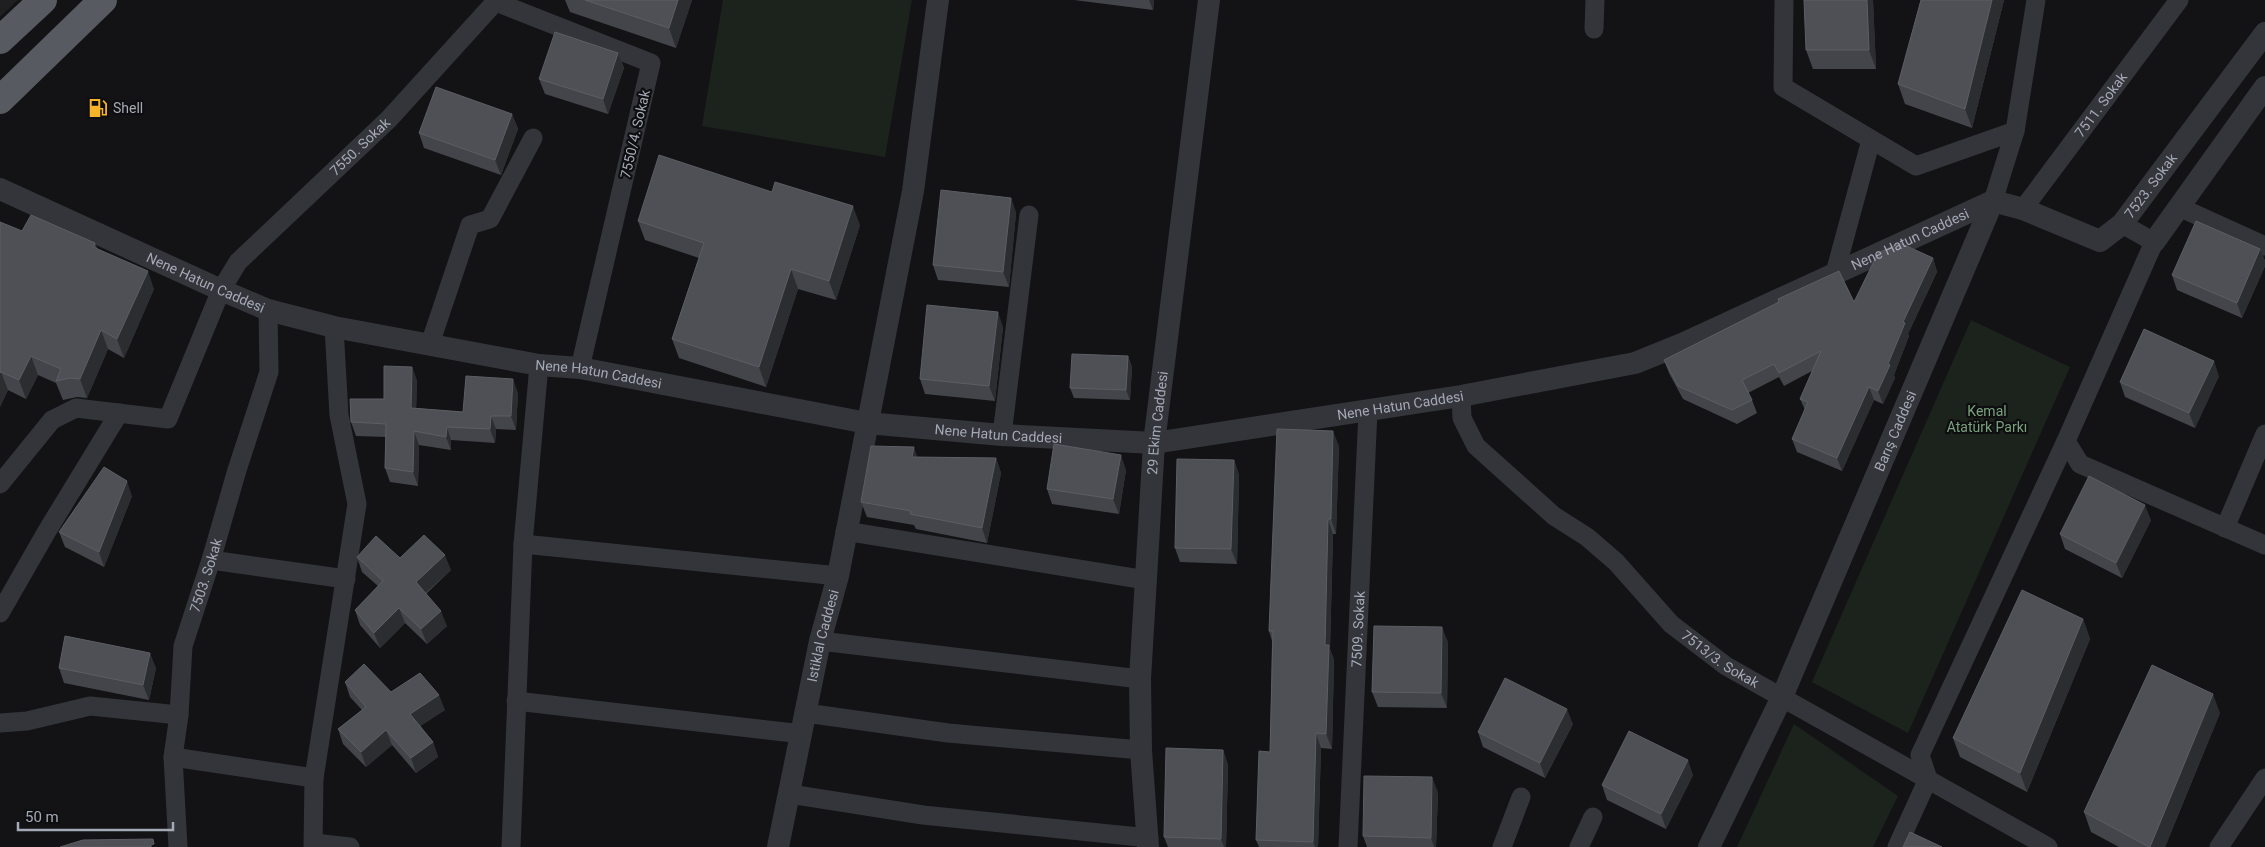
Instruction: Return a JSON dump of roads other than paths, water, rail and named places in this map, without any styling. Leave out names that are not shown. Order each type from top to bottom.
[{"type":"highway","points":[[0,40],[43,0]]},
{"type":"highway","points":[[0,100],[103,0]]},
{"type":"street","name":"Istiklal Caddesi","points":[[778,847],[820,641],[838,576],[845,531],[914,191],[938,0]]},
{"type":"street","name":"29 Ekim Caddesi","points":[[1148,842],[1141,750],[1140,679],[1154,444],[1209,0]]},
{"type":"street","points":[[1594,29],[1595,0]]},
{"type":"street","points":[[1784,0],[1783,88],[1916,166],[2015,131]]},
{"type":"street","name":"Barış Caddesi","points":[[1709,847],[1782,697],[1993,201],[2015,131],[2036,0]]},
{"type":"street","name":"7511. Sokak","points":[[2023,209],[2179,0]]},
{"type":"street","name":"7550. Sokak","points":[[119,413],[168,420],[221,290],[238,262],[389,119],[497,1]]},
{"type":"street","name":"7550/4. Sokak","points":[[497,1],[652,63],[580,368]]},
{"type":"street","name":"7523. Sokak","points":[[1993,201],[2023,209],[2100,242],[2122,224],[2265,33]]},
{"type":"street","points":[[1897,847],[1928,779],[1920,755],[2066,441],[2154,242],[2265,87]]},
{"type":"street","points":[[430,344],[470,225],[490,219],[533,138]]},
{"type":"street","points":[[1835,273],[1871,140]]},
{"type":"street","name":"Nene Hatun Caddesi","points":[[0,189],[268,310],[334,326],[539,365],[580,368],[867,423],[1154,444],[1461,396],[1635,363],[1682,344],[1993,201]]},
{"type":"street","points":[[2179,207],[2265,246]]},
{"type":"street","points":[[1002,434],[1029,215]]},
{"type":"street","points":[[2122,224],[2154,242]]},
{"type":"street","name":"7503. Sokak","points":[[178,847],[173,757],[179,715],[183,646],[269,372],[268,310]]},
{"type":"street","points":[[334,326],[339,415],[357,504],[314,778],[314,845],[350,847]]},
{"type":"street","points":[[511,847],[523,544],[539,365]]},
{"type":"street","name":"7513/3. Sokak","points":[[1461,396],[1462,418],[1476,446],[1554,516],[1587,537],[1616,562],[1677,629],[1726,666],[2048,847]]},
{"type":"street","points":[[0,484],[52,420],[76,408],[119,413],[47,531],[0,613]]},
{"type":"street","name":"7509. Sokak","points":[[1348,847],[1368,411]]},
{"type":"street","points":[[2225,528],[2265,434]]},
{"type":"street","points":[[2066,441],[2080,464],[2265,545]]},
{"type":"street","points":[[845,531],[1146,580]]},
{"type":"street","points":[[523,544],[838,576]]},
{"type":"street","points":[[211,560],[346,579]]},
{"type":"street","points":[[820,641],[1140,679]]},
{"type":"street","points":[[516,701],[948,733],[1141,750]]},
{"type":"street","points":[[0,723],[26,721],[90,706],[179,715]]},
{"type":"street","points":[[173,757],[314,778]]},
{"type":"street","points":[[2219,847],[2265,778]]},
{"type":"street","points":[[790,794],[923,815],[1148,842]]},
{"type":"street","points":[[1502,847],[1521,797]]},
{"type":"street","points":[[1579,847],[1593,817]]},
{"type":"place","name":"Shell","points":[[98,108]]},
{"type":"park label","name":"Kemal Atatürk Parkı","points":[[1987,420]]}]
